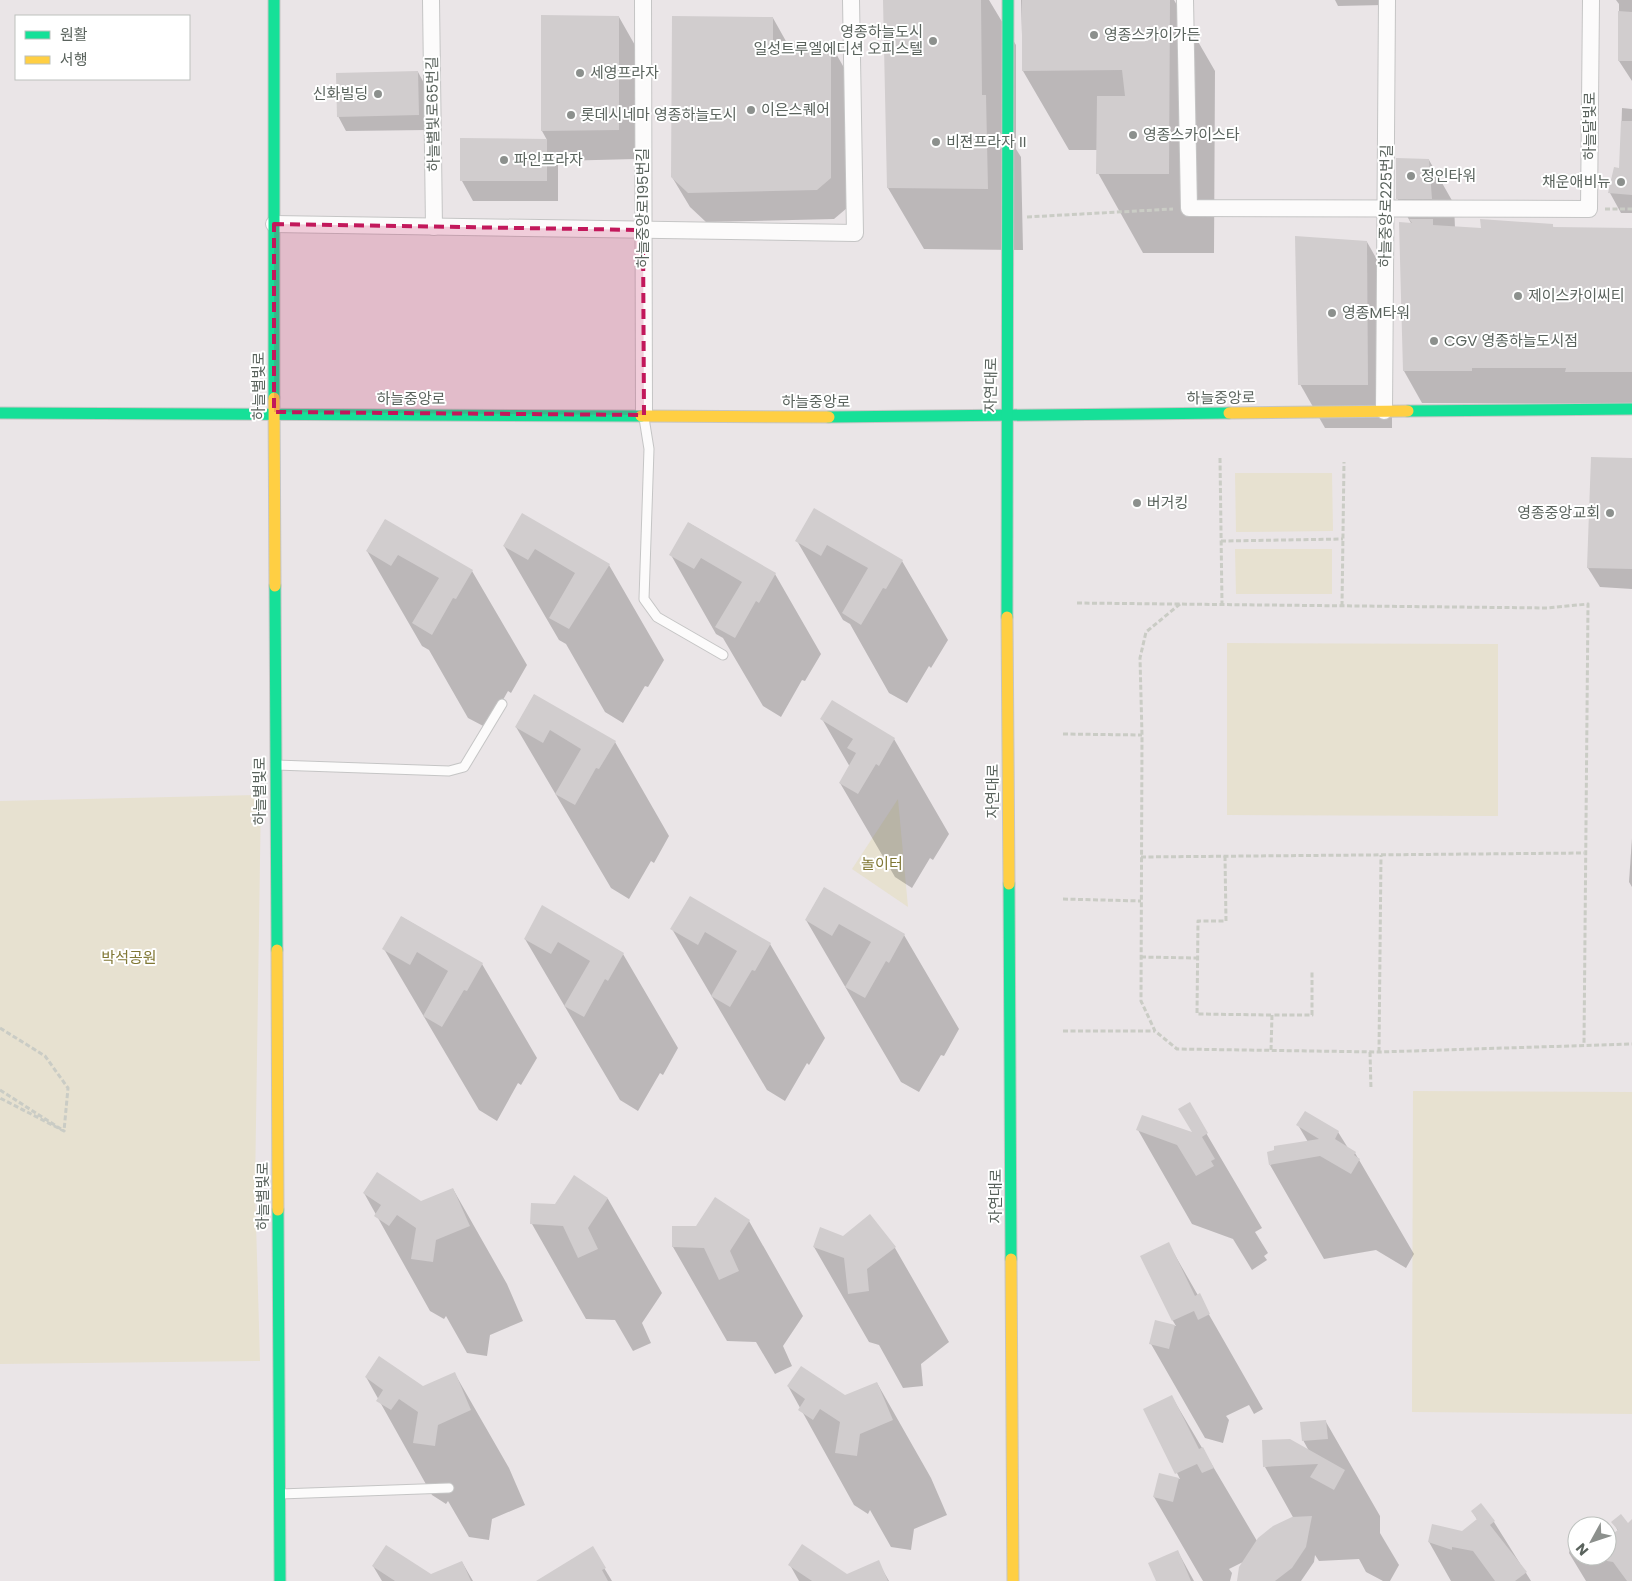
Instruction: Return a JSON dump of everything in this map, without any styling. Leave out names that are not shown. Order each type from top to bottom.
[{"type":"street","name":"하늘별빛로","points":[[274,0],[275,765],[280,1581]]},
{"type":"street","name":"하늘별빛로65번길","points":[[431,0],[434,227]]},
{"type":"street","name":"하늘중앙로195번길","points":[[643,0],[644,415]]},
{"type":"street","points":[[274,224],[855,233],[851,0]]},
{"type":"street","name":"자연대로","points":[[1008,0],[1010,218],[1006,415],[1013,1581]]},
{"type":"street","points":[[1185,0],[1189,208],[1589,209]]},
{"type":"street","name":"하늘중앙로225번길","points":[[1384,411],[1388,0]]},
{"type":"street","name":"하늘달빛로","points":[[1589,209],[1591,0]]},
{"type":"street","name":"하늘중앙로","points":[[0,412],[274,412],[932,418],[1006,415],[1632,409]]},
{"type":"lane","points":[[644,415],[649,449],[644,599],[657,617],[723,655]]},
{"type":"lane","points":[[275,765],[449,771],[464,767],[502,704]]},
{"type":"lane","points":[[279,1494],[449,1488]]},
{"type":"path","points":[[1010,218],[1189,208]]},
{"type":"path","points":[[1589,209],[1632,209]]},
{"type":"path","points":[[1220,458],[1222,604]]},
{"type":"path","points":[[1342,606],[1344,462]]},
{"type":"path","points":[[1221,541],[1343,539]]},
{"type":"path","points":[[1077,603],[1548,608],[1588,604],[1584,853],[1584,1044]]},
{"type":"path","points":[[1180,604],[1146,632],[1140,658],[1142,735],[1140,1001],[1156,1031],[1176,1049],[1379,1052],[1584,1044],[1632,1044]]},
{"type":"path","points":[[1063,734],[1142,735]]},
{"type":"path","points":[[1141,857],[1584,853]]},
{"type":"path","points":[[1379,1052],[1381,855]]},
{"type":"path","points":[[1225,856],[1226,922],[1198,921],[1197,1014],[1312,1015],[1312,970]]},
{"type":"path","points":[[1063,899],[1141,901]]},
{"type":"path","points":[[1141,957],[1198,958]]},
{"type":"path","points":[[1271,1050],[1272,1015]]},
{"type":"path","points":[[0,1028],[45,1056],[68,1088],[64,1131]]},
{"type":"path","points":[[1063,1031],[1156,1031]]},
{"type":"path","points":[[1370,1052],[1371,1089]]},
{"type":"path","points":[[0,1090],[64,1131]]},
{"type":"path","points":[[0,1098],[64,1131]]},
{"type":"highlighted area","points":[[274,224],[643,230],[644,415],[274,412]]},
{"type":"green space","points":[[1235,473],[1332,473],[1333,531],[1236,532]]},
{"type":"green space","points":[[1235,549],[1332,549],[1332,594],[1236,594]]},
{"type":"green space","points":[[1227,643],[1498,644],[1498,816],[1227,815]]},
{"type":"green space","name":"박석공원","points":[[261,795],[255,1188],[260,1361],[0,1364],[0,801]]},
{"type":"green space","name":"놀이터","points":[[898,799],[908,907],[852,869]]},
{"type":"green space","points":[[1413,1091],[1632,1092],[1632,1414],[1412,1412]]},
{"type":"building","points":[[883,0],[981,0],[982,95],[986,95],[988,189],[887,188]]},
{"type":"building","name":"영종스카이가든","points":[[1022,0],[1170,0],[1169,174],[1096,174],[1097,96],[1125,96],[1122,70],[1022,71]]},
{"type":"building","points":[[1618,11],[1632,12],[1632,61],[1618,61]]},
{"type":"building","name":"세영프라자","points":[[541,15],[619,16],[619,130],[541,131]]},
{"type":"building","name":"이은스퀘어","points":[[672,16],[773,17],[773,41],[831,42],[831,178],[817,190],[688,193],[671,177]]},
{"type":"building","name":"신화빌딩","points":[[418,71],[419,115],[337,117],[336,73]]},
{"type":"building","points":[[1621,121],[1632,121],[1632,195],[1608,193],[1614,167],[1619,168]]},
{"type":"building","name":"파인프라자","points":[[460,138],[547,139],[547,181],[460,181]]},
{"type":"building","name":"정인타워","points":[[1396,158],[1429,159],[1432,199],[1396,199]]},
{"type":"building","points":[[1409,219],[1433,219],[1433,225],[1481,228],[1480,219],[1553,224],[1553,227],[1632,228],[1632,372],[1565,372],[1566,368],[1472,368],[1472,371],[1403,371],[1399,222],[1412,223]]},
{"type":"building","name":"영종M타워","points":[[1295,236],[1367,241],[1368,385],[1298,385]]},
{"type":"building","name":"영종중앙교회","points":[[1591,457],[1632,458],[1632,569],[1587,568]]},
{"type":"building","points":[[814,508],[903,560],[886,589],[883,588],[861,625],[842,613],[868,568],[827,545],[821,556],[795,541]]},
{"type":"building","points":[[522,513],[610,564],[569,629],[549,618],[575,573],[535,549],[528,560],[503,546]]},
{"type":"building","points":[[385,519],[473,570],[456,599],[453,598],[432,635],[412,623],[439,578],[398,555],[391,566],[366,551]]},
{"type":"building","points":[[688,522],[776,573],[759,603],[756,601],[735,638],[715,627],[742,582],[701,558],[694,569],[669,555]]},
{"type":"building","points":[[534,694],[616,741],[599,769],[596,768],[575,805],[555,794],[581,749],[550,730],[543,743],[515,727]]},
{"type":"building","points":[[832,700],[895,738],[879,766],[876,764],[858,794],[839,783],[856,753],[847,748],[853,739],[820,719]]},
{"type":"building","points":[[824,887],[905,934],[889,963],[886,961],[865,998],[845,987],[871,942],[839,924],[832,936],[805,920]]},
{"type":"building","points":[[690,896],[771,943],[755,971],[752,970],[730,1007],[711,996],[737,951],[705,932],[698,945],[670,929]]},
{"type":"building","points":[[542,905],[624,953],[608,981],[605,979],[584,1017],[564,1006],[590,961],[558,942],[551,954],[524,939]]},
{"type":"building","points":[[401,916],[483,963],[467,991],[464,990],[442,1027],[423,1016],[448,971],[417,952],[410,965],[382,949]]},
{"type":"building","points":[[1190,1102],[1208,1133],[1202,1137],[1215,1159],[1211,1161],[1214,1166],[1196,1176],[1177,1145],[1136,1130],[1142,1115],[1192,1132],[1178,1109]]},
{"type":"building","points":[[1305,1111],[1339,1131],[1335,1139],[1356,1152],[1354,1155],[1360,1159],[1351,1174],[1320,1156],[1269,1165],[1267,1152],[1274,1150],[1274,1146],[1319,1139],[1296,1125]]},
{"type":"building","points":[[377,1172],[421,1201],[453,1188],[470,1226],[436,1240],[433,1262],[411,1259],[416,1228],[397,1215],[389,1226],[374,1216],[381,1205],[363,1193]]},
{"type":"building","points":[[574,1175],[608,1198],[588,1228],[598,1249],[578,1258],[563,1226],[530,1224],[531,1203],[555,1204]]},
{"type":"building","points":[[715,1197],[750,1220],[730,1251],[739,1271],[719,1280],[704,1248],[672,1247],[672,1226],[696,1226]]},
{"type":"building","points":[[870,1214],[896,1247],[867,1269],[869,1291],[848,1294],[844,1258],[813,1247],[820,1227],[843,1236]]},
{"type":"building","points":[[1169,1242],[1195,1296],[1200,1293],[1210,1314],[1198,1320],[1194,1311],[1172,1321],[1140,1256]]},
{"type":"building","points":[[1155,1320],[1175,1325],[1169,1349],[1149,1344]]},
{"type":"building","points":[[379,1356],[423,1386],[455,1372],[471,1410],[438,1425],[435,1446],[413,1443],[418,1412],[399,1399],[391,1410],[376,1401],[383,1390],[365,1377]]},
{"type":"building","points":[[801,1366],[845,1395],[877,1382],[893,1420],[860,1434],[857,1456],[835,1453],[840,1422],[820,1409],[813,1420],[798,1410],[805,1399],[787,1386]]},
{"type":"building","points":[[1172,1395],[1199,1449],[1203,1447],[1214,1468],[1202,1473],[1197,1464],[1175,1474],[1143,1409]]},
{"type":"building","points":[[1326,1420],[1328,1439],[1302,1441],[1300,1422]]},
{"type":"building","points":[[1290,1439],[1345,1470],[1334,1490],[1310,1477],[1318,1464],[1263,1467],[1262,1440]]},
{"type":"building","points":[[1159,1473],[1179,1478],[1173,1502],[1153,1497]]},
{"type":"building","points":[[1481,1503],[1495,1521],[1490,1525],[1527,1572],[1515,1581],[1495,1581],[1473,1551],[1452,1547],[1452,1550],[1428,1542],[1432,1524],[1462,1531],[1477,1519],[1471,1511]]},
{"type":"building","points":[[1621,1514],[1628,1523],[1632,1519],[1632,1581],[1627,1581],[1616,1566],[1617,1517]]},
{"type":"building","points":[[1312,1516],[1306,1547],[1292,1568],[1275,1581],[1237,1581],[1239,1567],[1258,1538],[1273,1526],[1292,1517]]},
{"type":"building","points":[[802,1544],[847,1574],[879,1560],[888,1581],[812,1581],[788,1565]]},
{"type":"building","points":[[386,1545],[431,1574],[462,1561],[471,1581],[395,1581],[372,1566]]},
{"type":"building","points":[[593,1546],[606,1568],[602,1570],[608,1581],[536,1581]]},
{"type":"building","points":[[1178,1550],[1191,1581],[1156,1581],[1148,1563]]},
{"type":"traffic: fast","points":[[274,0],[274,398]]},
{"type":"traffic: fast","points":[[1007,617],[1008,0]]},
{"type":"traffic: fast","points":[[1408,411],[1632,409]]},
{"type":"traffic: fast","points":[[0,413],[641,416]]},
{"type":"traffic: fast","points":[[829,417],[1229,413]]},
{"type":"traffic: fast","points":[[275,586],[277,950]]},
{"type":"traffic: fast","points":[[1009,884],[1011,1259]]},
{"type":"traffic: fast","points":[[278,1210],[280,1581]]},
{"type":"traffic: slow","points":[[274,398],[275,586]]},
{"type":"traffic: slow","points":[[1229,413],[1408,411]]},
{"type":"traffic: slow","points":[[641,416],[829,417]]},
{"type":"traffic: slow","points":[[1007,617],[1009,884]]},
{"type":"traffic: slow","points":[[277,950],[278,1210]]},
{"type":"traffic: slow","points":[[1011,1259],[1013,1581]]},
{"type":"place","name":"영종스카이가든","points":[[1094,35]]},
{"type":"place","name":"영종하늘도시 일성트루엘에디션 오피스텔","points":[[933,41]]},
{"type":"place","name":"세영프라자","points":[[580,73]]},
{"type":"place","name":"신화빌딩","points":[[378,94]]},
{"type":"place","name":"이은스퀘어","points":[[751,110]]},
{"type":"place","name":"롯데시네마 영종하늘도시","points":[[571,115]]},
{"type":"place","name":"영종스카이스타","points":[[1133,135]]},
{"type":"place","name":"비젼프라자 II","points":[[936,142]]},
{"type":"place","name":"파인프라자","points":[[504,160]]},
{"type":"place","name":"정인타워","points":[[1411,176]]},
{"type":"place","name":"채운애비뉴","points":[[1621,182]]},
{"type":"place","name":"제이스카이씨티","points":[[1518,296]]},
{"type":"place","name":"영종M타워","points":[[1332,313]]},
{"type":"place","name":"CGV 영종하늘도시점","points":[[1434,341]]},
{"type":"place","name":"버거킹","points":[[1137,503]]},
{"type":"place","name":"영종중앙교회","points":[[1610,513]]}]
